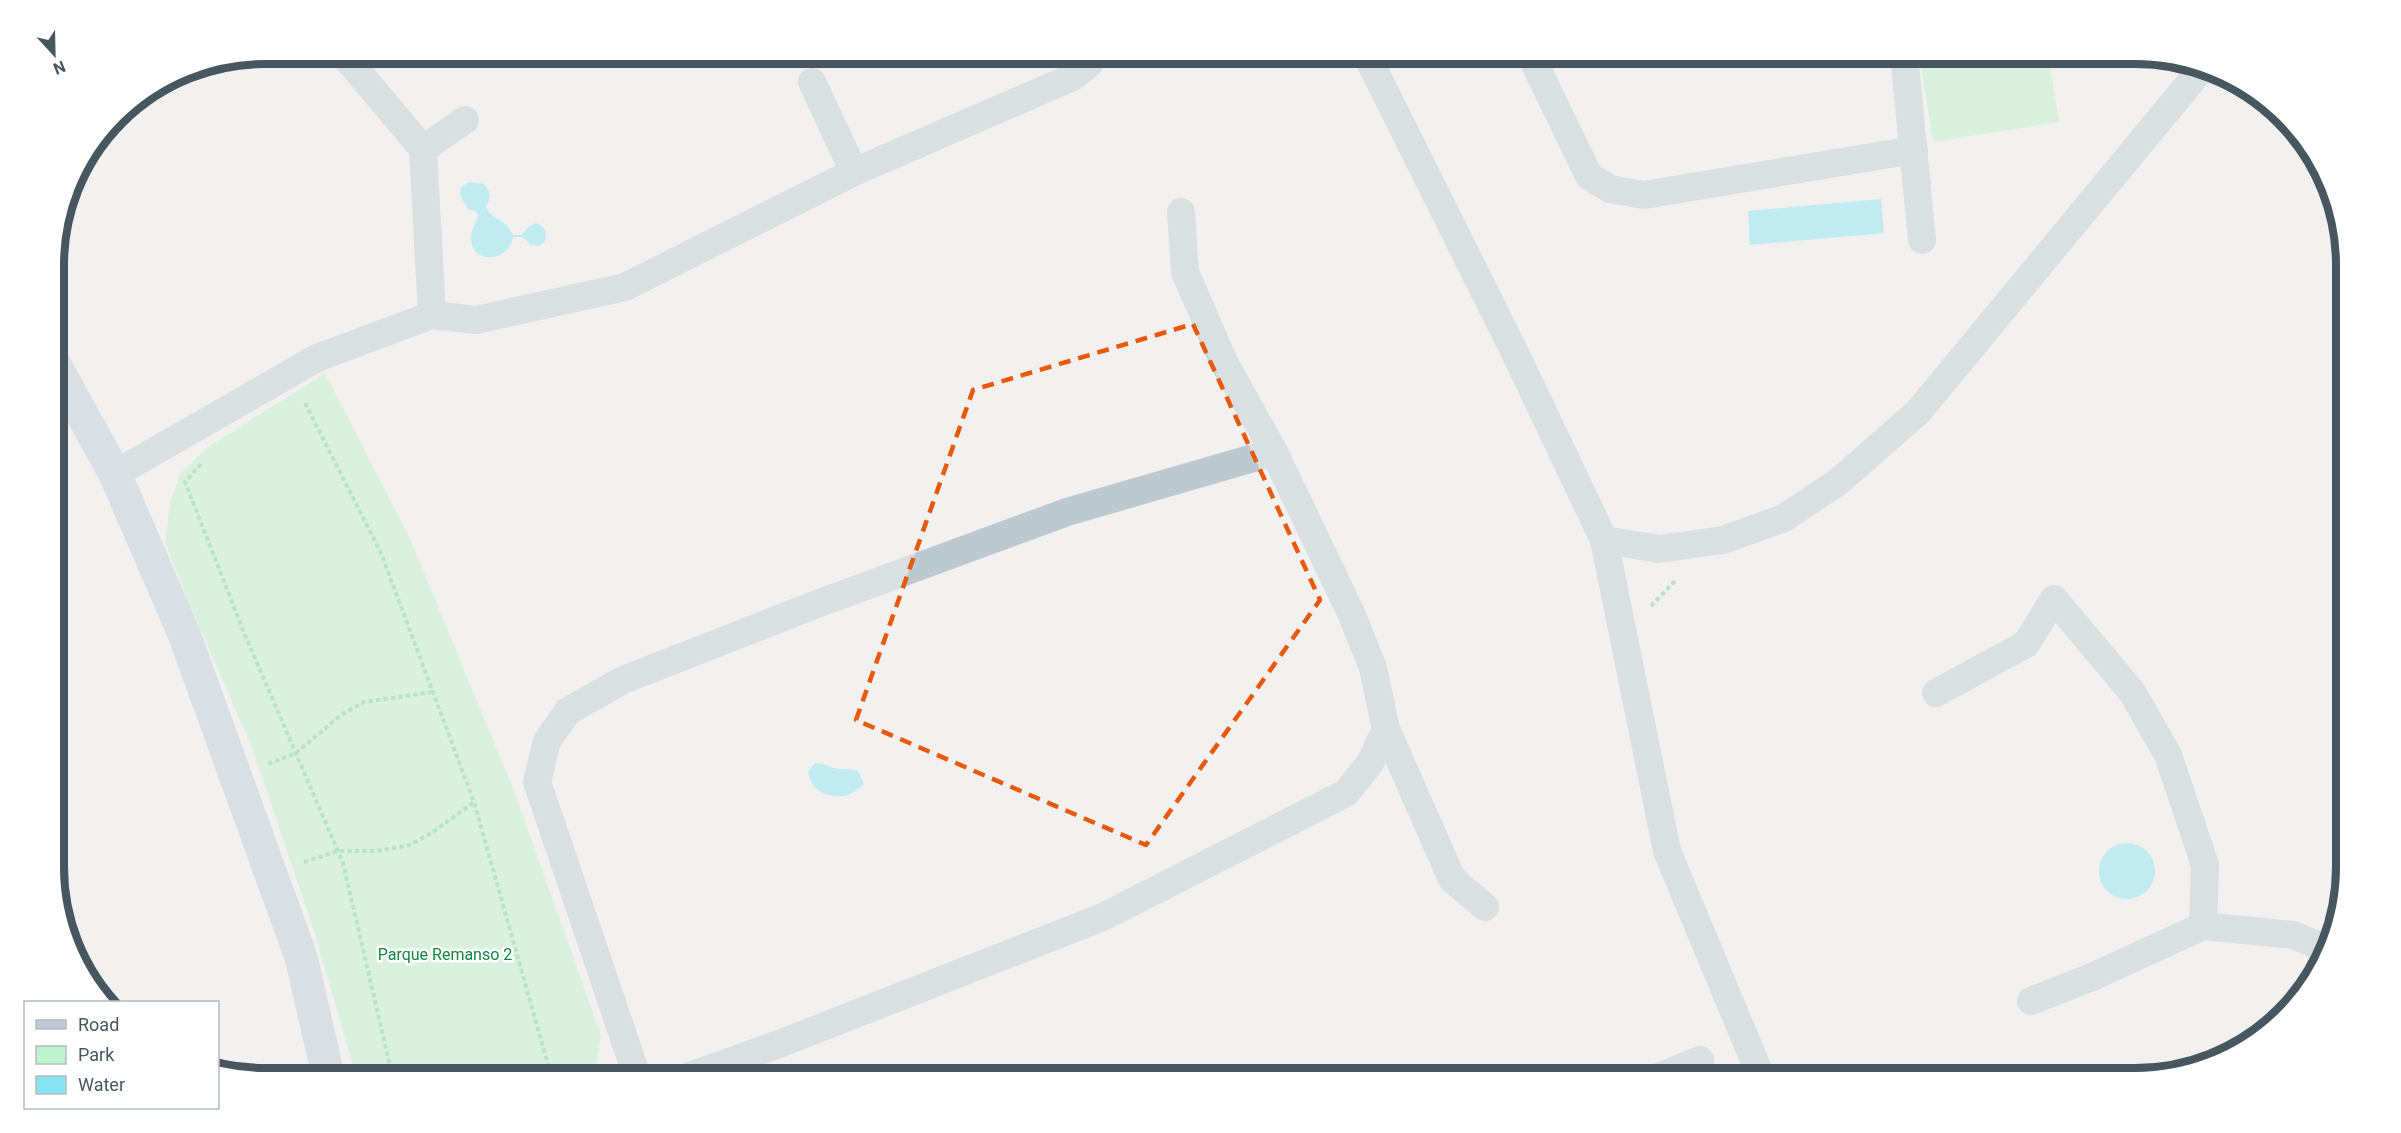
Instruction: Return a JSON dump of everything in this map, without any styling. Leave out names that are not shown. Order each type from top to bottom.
[{"type":"street","points":[[351,64],[423,149],[432,315]]},
{"type":"street","points":[[115,474],[317,358],[432,315],[476,320],[625,287],[854,172],[1073,77],[1089,64]]},
{"type":"street","points":[[1371,64],[1517,357],[1604,540],[1667,851],[1757,1068]]},
{"type":"street","points":[[1535,64],[1589,176],[1610,189],[1644,195],[1914,150]]},
{"type":"street","points":[[1905,64],[1922,240]]},
{"type":"street","points":[[1604,540],[1659,549],[1723,540],[1784,518],[1838,482],[1918,412],[2198,74]]},
{"type":"street","points":[[812,82],[854,172]]},
{"type":"street","points":[[423,149],[465,120]]},
{"type":"street","points":[[1181,212],[1185,272],[1225,364],[1274,452],[1351,613],[1373,668],[1386,729],[1452,879],[1485,906]]},
{"type":"street","points":[[65,383],[115,474],[184,634],[301,957],[326,1068]]},
{"type":"street","points":[[634,1068],[537,782],[547,741],[568,711],[623,680],[817,604],[1056,516],[1232,462],[1274,452]]},
{"type":"street","points":[[1936,693],[2026,644],[2054,599],[2132,692],[2168,755],[2205,865],[2203,926]]},
{"type":"street","points":[[712,1068],[1103,917],[1346,793],[1370,763],[1386,729]]},
{"type":"street","points":[[2031,1001],[2092,977],[2203,926],[2293,935],[2320,946]]},
{"type":"street","points":[[1681,1068],[1700,1060]]},
{"type":"path","points":[[302,398],[381,553],[474,802],[549,1068]]},
{"type":"path","points":[[205,459],[185,482],[245,635],[343,863],[390,1068]]},
{"type":"path","points":[[1626,644],[1653,604],[1682,574]]},
{"type":"path","points":[[296,753],[340,715],[364,702],[433,692]]},
{"type":"path","points":[[338,851],[377,851],[410,845],[433,832],[474,802]]},
{"type":"highlighted area","points":[[1193,324],[1320,600],[1146,845],[856,720],[973,390]]},
{"type":"green space","points":[[1921,64],[2050,64],[2059,122],[1933,142]]},
{"type":"green space","name":"Parque Remanso 2","points":[[325,373],[411,541],[514,791],[601,1035],[596,1068],[354,1068],[314,931],[251,745],[165,543],[170,504],[180,474],[208,447]]},
{"type":"water","points":[[469,182],[484,184],[490,195],[486,207],[491,215],[510,229],[513,235],[522,235],[528,227],[536,223],[545,230],[545,241],[539,246],[531,245],[523,237],[513,237],[505,252],[498,256],[483,256],[477,253],[471,237],[478,215],[475,211],[468,209],[460,195],[461,187]]},
{"type":"water","points":[[1881,199],[1884,233],[1750,245],[1748,211]]},
{"type":"water","points":[[815,763],[837,769],[858,771],[864,784],[845,796],[829,795],[819,791],[809,777],[808,771]]},
{"type":"water","points":[[2121,843],[2133,843],[2143,847],[2151,855],[2155,871],[2151,887],[2143,895],[2133,899],[2121,899],[2111,895],[2103,887],[2099,877],[2099,865],[2103,855],[2111,847]]}]
